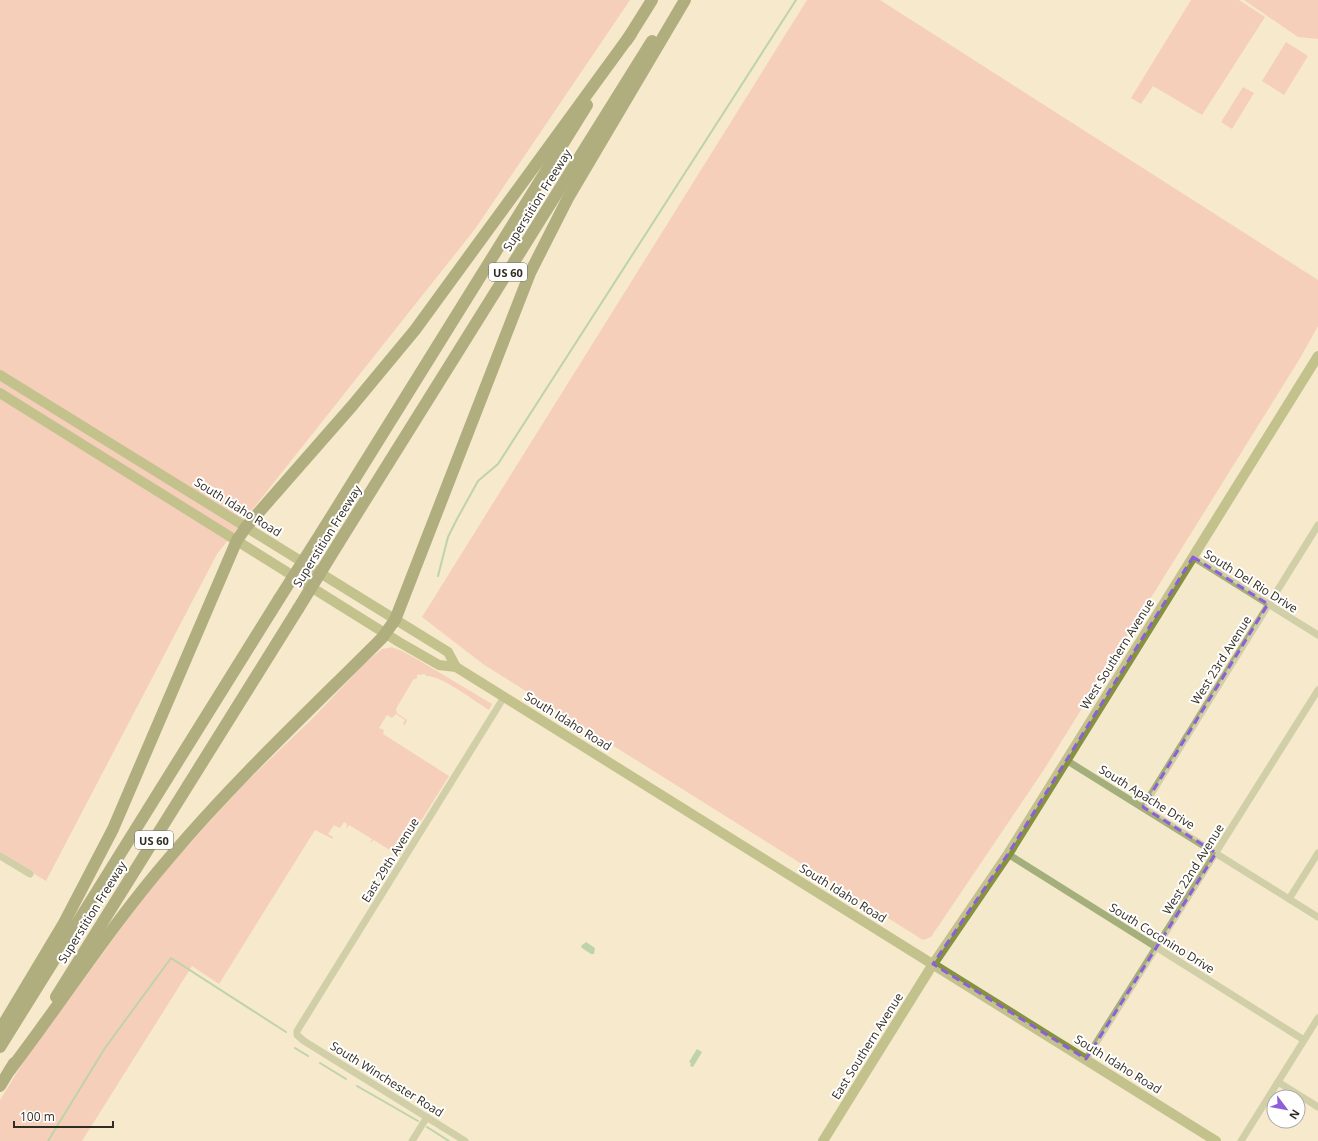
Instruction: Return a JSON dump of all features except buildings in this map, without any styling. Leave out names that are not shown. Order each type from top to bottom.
[{"type":"highway","name":"Superstition Freeway","points":[[0,1047],[652,0]]},
{"type":"highway","name":"Superstition Freeway","points":[[0,1086],[678,0]]},
{"type":"highway","points":[[10,1070],[128,910],[173,853],[211,809],[386,633],[395,620],[530,273],[568,198],[685,0]]},
{"type":"highway","points":[[0,1030],[64,923],[113,829],[237,540],[246,527],[352,406],[415,330],[631,34]]},
{"type":"main road","name":"West Southern Avenue","points":[[933,964],[1008,854],[1318,356]]},
{"type":"main road","name":"South Idaho Road","points":[[0,375],[448,652],[456,667]]},
{"type":"main road","name":"South Idaho Road","points":[[0,393],[439,665],[456,667],[1216,1141]]},
{"type":"main road","name":"East Southern Avenue","points":[[822,1141],[933,964]]},
{"type":"street","name":"West 23rd Avenue","points":[[1143,807],[1268,604],[1318,526]]},
{"type":"street","name":"South Del Rio Drive","points":[[1193,557],[1318,635]]},
{"type":"street","name":"West 22nd Avenue","points":[[1086,1059],[1318,690]]},
{"type":"street","name":"East 29th Avenue","points":[[297,1035],[300,1026],[504,697]]},
{"type":"street","name":"South Apache Drive","points":[[1066,760],[1290,899],[1318,918]]},
{"type":"street","points":[[1290,899],[1318,853]]},
{"type":"street","name":"South Coconino Drive","points":[[1008,854],[1304,1040]]},
{"type":"street","points":[[0,856],[30,874]]},
{"type":"street","points":[[1241,1141],[1318,1018]]},
{"type":"street","name":"South Winchester Road","points":[[297,1035],[465,1141]]},
{"type":"street","points":[[1278,1082],[1318,1107]]},
{"type":"street","points":[[412,1141],[427,1117]]},
{"type":"highlighted area","points":[[1193,557],[1268,604],[1143,807],[1216,853],[1086,1059],[933,964],[1008,854]]},
{"type":"shaded area","points":[[0,0],[630,0],[475,229],[217,554],[46,881],[0,853]]},
{"type":"shaded area","points":[[807,0],[880,0],[1318,280],[1318,326],[1299,360],[1043,771],[931,937],[923,940],[483,664],[422,617]]},
{"type":"shaded area","points":[[1191,0],[1239,0],[1265,17],[1202,115],[1153,86],[1141,104],[1131,98]]},
{"type":"shaded area","points":[[1244,0],[1318,0],[1318,39],[1298,37]]},
{"type":"shaded area","points":[[1286,42],[1308,56],[1284,95],[1262,81]]},
{"type":"shaded area","points":[[1243,87],[1254,93],[1232,129],[1221,122]]},
{"type":"shaded area","points":[[393,647],[415,658],[492,704],[489,710],[441,680],[426,676],[425,674],[417,675],[417,678],[413,680],[396,709],[397,713],[407,720],[405,725],[403,724],[405,720],[396,714],[392,718],[387,715],[379,728],[384,730],[383,734],[449,776],[399,856],[374,840],[370,843],[372,839],[349,825],[346,829],[347,824],[344,822],[340,828],[334,825],[328,834],[333,837],[333,839],[315,830],[219,984],[192,966],[82,1141],[0,1141],[0,1100],[24,1061],[155,882],[240,788],[314,717],[365,663],[382,649]]},
{"type":"shaded area","points":[[586,942],[595,948],[594,954],[591,954],[582,948],[581,946]]},
{"type":"shaded area","points":[[697,1049],[702,1052],[693,1067],[690,1066],[691,1063],[689,1062]]},
{"type":"waterway","points":[[438,576],[448,537],[478,481],[498,464],[796,0]]},
{"type":"waterway","points":[[48,1141],[105,1048],[171,958],[286,1032]]},
{"type":"waterway","points":[[295,1048],[308,1056]]},
{"type":"waterway","points":[[320,1063],[346,1079]]},
{"type":"waterway","points":[[357,1086],[418,1121]]},
{"type":"waterway","points":[[427,1127],[449,1141]]}]
